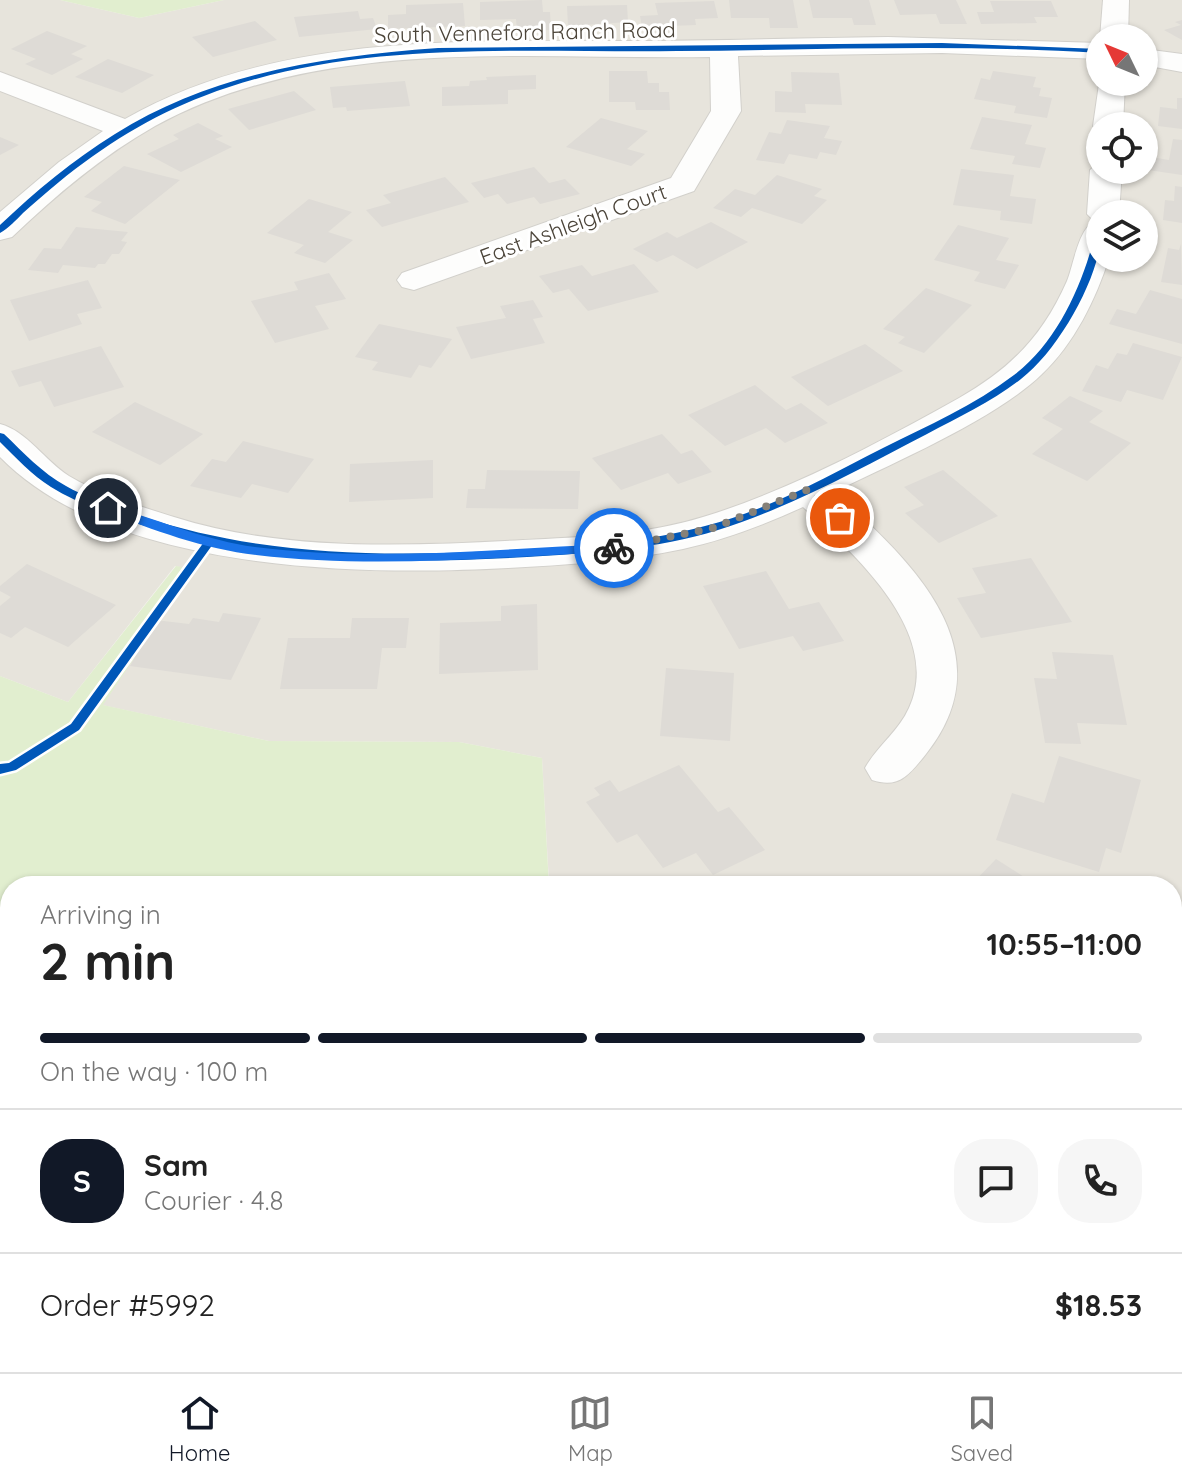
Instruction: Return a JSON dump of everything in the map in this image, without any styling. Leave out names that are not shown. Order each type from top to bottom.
[{"type":"street","points":[[1115,24],[1116,0]]},
{"type":"street","name":"South Venneford Ranch Road","points":[[0,230],[71,164],[124,129],[176,104],[239,81],[369,55],[724,48],[986,47],[1086,51]]},
{"type":"street","name":"East Ashleigh Court","points":[[414,280],[683,184],[726,111],[724,48]]},
{"type":"street","points":[[1158,59],[1182,63]]},
{"type":"street","points":[[0,81],[124,129]]},
{"type":"street","points":[[0,436],[47,478],[81,498],[164,530],[270,552],[365,558],[602,550],[658,542],[713,528],[807,490],[925,431],[1020,376],[1061,322],[1087,272]]},
{"type":"street","points":[[807,490],[856,533],[908,590],[926,627],[938,664],[934,703],[912,740],[888,768]]},
{"type":"shaded area","points":[[0,0],[60,0],[139,18],[224,0],[1182,0],[1182,876],[549,876],[542,758],[459,742],[269,741],[102,705],[193,570],[175,566],[68,702],[0,676]]},
{"type":"green space","points":[[60,0],[224,0],[139,18]]},
{"type":"green space","points":[[176,566],[194,569],[103,705],[269,741],[459,742],[542,758],[548,876],[0,876],[0,676],[68,702]]},
{"type":"building","points":[[542,0],[543,12],[550,12],[551,30],[517,31],[516,19],[480,20],[480,2]]},
{"type":"building","points":[[729,0],[793,0],[798,28],[770,28],[769,18],[731,18]]},
{"type":"building","points":[[809,0],[869,0],[876,25],[854,25],[852,18],[813,18]]},
{"type":"building","points":[[894,0],[956,0],[967,24],[940,24],[936,14],[900,15]]},
{"type":"building","points":[[714,1],[718,18],[695,19],[696,25],[642,27],[640,16],[658,15],[655,3]]},
{"type":"building","points":[[990,1],[1051,1],[1058,17],[1034,17],[1037,23],[981,24],[977,12],[994,12]]},
{"type":"building","points":[[463,3],[465,26],[388,29],[388,15],[406,14],[406,5]]},
{"type":"building","points":[[627,5],[628,22],[568,26],[567,6]]},
{"type":"building","points":[[358,11],[360,19],[373,18],[377,29],[299,37],[294,17]]},
{"type":"building","points":[[1182,20],[1182,40],[1164,30],[1181,25],[1175,22]]},
{"type":"building","points":[[255,21],[277,40],[213,57],[192,37]]},
{"type":"building","points":[[47,31],[87,46],[71,54],[83,59],[52,75],[25,64],[36,59],[11,49]]},
{"type":"building","points":[[108,59],[154,75],[122,93],[75,77]]},
{"type":"building","points":[[609,71],[647,71],[648,83],[659,83],[659,92],[669,92],[670,110],[636,110],[635,102],[609,102]]},
{"type":"building","points":[[993,71],[1036,77],[1033,87],[1041,88],[1039,96],[1052,98],[1047,118],[1014,113],[1016,106],[974,99],[981,78],[990,80]]},
{"type":"building","points":[[791,72],[839,73],[842,105],[805,104],[806,113],[775,112],[775,91],[792,92]]},
{"type":"building","points":[[536,75],[536,89],[508,90],[508,104],[442,106],[442,87],[469,86],[470,81],[487,80],[486,77]]},
{"type":"building","points":[[405,81],[410,106],[347,111],[346,107],[333,108],[330,87]]},
{"type":"building","points":[[294,91],[316,110],[249,130],[228,109]]},
{"type":"building","points":[[1177,98],[1182,98],[1182,129],[1158,126],[1160,107],[1177,109]]},
{"type":"building","points":[[982,117],[1032,125],[1025,144],[1046,148],[1040,168],[1012,164],[1015,156],[970,149]]},
{"type":"building","points":[[601,118],[648,131],[627,149],[645,154],[631,166],[566,147]]},
{"type":"building","points":[[787,120],[830,126],[824,138],[842,141],[836,155],[820,152],[817,159],[789,154],[784,164],[756,160],[769,132],[781,134]]},
{"type":"building","points":[[198,123],[223,136],[215,139],[232,147],[181,172],[147,154],[179,139],[173,135]]},
{"type":"building","points":[[0,137],[19,145],[0,155]]},
{"type":"building","points":[[1173,139],[1182,140],[1182,175],[1158,171],[1158,158],[1169,160]]},
{"type":"building","points":[[124,166],[180,180],[125,224],[91,211],[102,202],[84,197]]},
{"type":"building","points":[[534,167],[549,183],[565,179],[580,194],[540,204],[534,197],[507,204],[498,194],[484,198],[471,183]]},
{"type":"building","points":[[961,169],[1014,175],[1010,196],[1036,199],[1032,224],[1000,220],[1001,211],[953,205]]},
{"type":"building","points":[[777,175],[822,189],[814,196],[827,200],[802,224],[752,208],[741,217],[713,208],[735,189],[755,195]]},
{"type":"building","points":[[445,177],[469,202],[382,227],[366,210],[391,203],[383,195]]},
{"type":"building","points":[[1175,186],[1182,187],[1182,223],[1163,220],[1165,200],[1174,201]]},
{"type":"building","points":[[309,199],[352,212],[328,232],[353,240],[325,263],[294,253],[304,245],[267,233]]},
{"type":"building","points":[[711,222],[748,242],[697,269],[673,255],[657,262],[633,249],[667,232],[677,238]]},
{"type":"building","points":[[958,225],[1009,238],[996,260],[1019,265],[1005,289],[974,281],[980,272],[934,260]]},
{"type":"building","points":[[76,227],[128,232],[121,241],[127,242],[119,254],[112,254],[105,264],[98,264],[95,268],[63,265],[58,273],[28,270],[44,248],[61,249]]},
{"type":"building","points":[[1181,244],[1182,285],[1161,282],[1168,248],[1179,250]]},
{"type":"building","points":[[634,264],[659,292],[588,311],[569,289],[553,293],[539,276],[582,265],[592,276]]},
{"type":"building","points":[[329,273],[346,299],[315,306],[329,329],[275,343],[251,301],[298,290],[294,282]]},
{"type":"building","points":[[88,280],[102,308],[77,314],[82,324],[29,341],[10,300]]},
{"type":"building","points":[[926,288],[972,305],[924,353],[898,343],[905,337],[883,329]]},
{"type":"building","points":[[1150,290],[1182,299],[1182,344],[1109,324],[1117,309],[1136,314]]},
{"type":"building","points":[[533,300],[543,317],[533,319],[545,343],[471,359],[456,327],[506,318],[500,306]]},
{"type":"building","points":[[379,324],[452,339],[431,368],[419,365],[411,378],[372,370],[378,362],[355,357]]},
{"type":"building","points":[[1133,343],[1182,357],[1163,400],[1127,390],[1121,402],[1082,391],[1096,365],[1108,369],[1117,353],[1127,355]]},
{"type":"building","points":[[865,344],[903,371],[828,406],[791,377]]},
{"type":"building","points":[[101,346],[124,387],[54,407],[41,381],[19,387],[11,371]]},
{"type":"building","points":[[755,385],[786,410],[801,403],[828,423],[785,443],[766,428],[725,446],[688,415]]},
{"type":"building","points":[[1070,396],[1103,411],[1089,422],[1131,443],[1087,481],[1032,454],[1063,429],[1042,418]]},
{"type":"building","points":[[135,402],[203,434],[160,465],[92,432]]},
{"type":"building","points":[[662,434],[681,454],[692,450],[712,472],[678,484],[668,473],[621,490],[592,458]]},
{"type":"building","points":[[243,441],[314,459],[288,493],[252,484],[241,498],[190,486],[212,459],[226,462]]},
{"type":"building","points":[[433,460],[433,498],[349,502],[350,464]]},
{"type":"building","points":[[487,470],[580,471],[578,509],[466,508],[468,489],[485,489]]},
{"type":"building","points":[[943,470],[998,516],[939,543],[905,513],[924,505],[904,487]]},
{"type":"building","points":[[1031,558],[1072,622],[981,638],[957,598],[986,593],[972,568]]},
{"type":"building","points":[[27,564],[116,605],[68,647],[25,627],[11,638],[0,633],[0,606],[11,597],[0,591],[0,586]]},
{"type":"building","points":[[766,571],[789,609],[819,602],[844,641],[803,651],[793,636],[739,649],[703,586]]},
{"type":"building","points":[[537,604],[538,670],[439,674],[440,623],[501,621],[501,606]]},
{"type":"building","points":[[223,613],[261,618],[231,680],[130,666],[155,620],[189,624],[193,618],[219,622]]},
{"type":"building","points":[[352,618],[409,618],[406,648],[382,648],[377,689],[280,689],[288,638],[350,638]]},
{"type":"building","points":[[1052,652],[1113,655],[1127,725],[1077,723],[1081,744],[1045,743],[1034,678],[1057,679]]},
{"type":"building","points":[[666,668],[734,673],[730,741],[660,736]]},
{"type":"building","points":[[1059,756],[1141,780],[1121,853],[1106,848],[1099,872],[996,840],[1012,793],[1044,803]]},
{"type":"building","points":[[679,765],[718,812],[729,807],[765,850],[713,875],[696,853],[663,868],[637,834],[617,843],[586,802],[600,795],[594,788],[610,780],[619,792]]},
{"type":"building","points":[[996,859],[1023,876],[980,876]]},
{"type":"cycle path","points":[[0,230],[70,169],[147,119],[204,93],[261,75],[319,63],[378,55],[498,49],[942,45],[1086,50]]},
{"type":"cycle path","points":[[0,436],[55,485],[83,499],[167,529],[259,549],[398,558],[577,550],[659,541],[713,528],[781,502],[988,397],[1018,377],[1045,349],[1070,310],[1087,272]]},
{"type":"cycle path","points":[[0,769],[12,767],[75,727],[209,542]]},
{"type":"way so far","points":[[614,548],[658,542],[713,528],[759,512],[807,490],[840,518]]},
{"type":"route","points":[[108,508],[164,530],[254,551],[365,558],[457,557],[614,548]]}]
